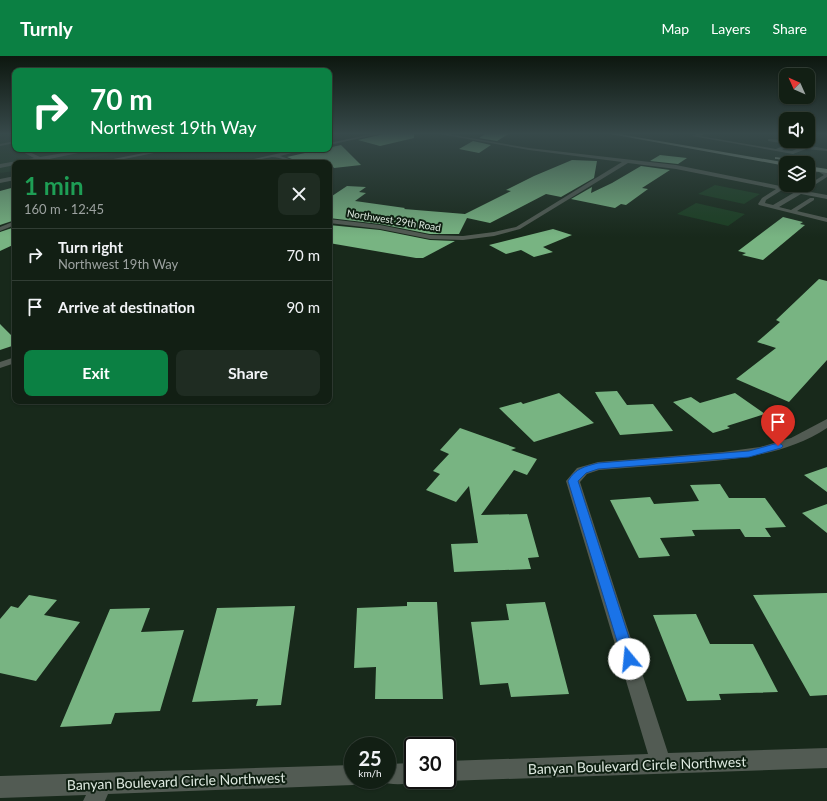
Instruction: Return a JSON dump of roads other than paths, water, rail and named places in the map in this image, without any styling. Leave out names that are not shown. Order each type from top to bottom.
[{"type":"main road","points":[[815,169],[820,170]]},
{"type":"street","name":"Northwest 29th Road","points":[[332,221],[380,227],[430,237],[463,238],[494,234],[518,228],[616,168]]},
{"type":"street","points":[[680,168],[779,185]]},
{"type":"street","points":[[815,170],[827,170]]},
{"type":"street","points":[[815,179],[827,170]]},
{"type":"street","points":[[0,181],[12,179]]},
{"type":"street","points":[[779,189],[764,199],[761,204],[772,208],[827,220]]},
{"type":"street","points":[[772,208],[797,192]]},
{"type":"street","points":[[804,192],[827,197]]},
{"type":"street","points":[[792,212],[812,199]]},
{"type":"street","points":[[0,229],[12,224]]},
{"type":"street","points":[[0,365],[12,361]]},
{"type":"street","points":[[661,764],[573,481],[582,471],[598,466],[749,454],[778,446],[804,436],[827,423]]},
{"type":"street","name":"Banyan Boulevard Circle Northwest","points":[[456,771],[827,758]]},
{"type":"street","name":"Banyan Boulevard Circle Northwest","points":[[0,787],[97,792],[344,776]]}]
